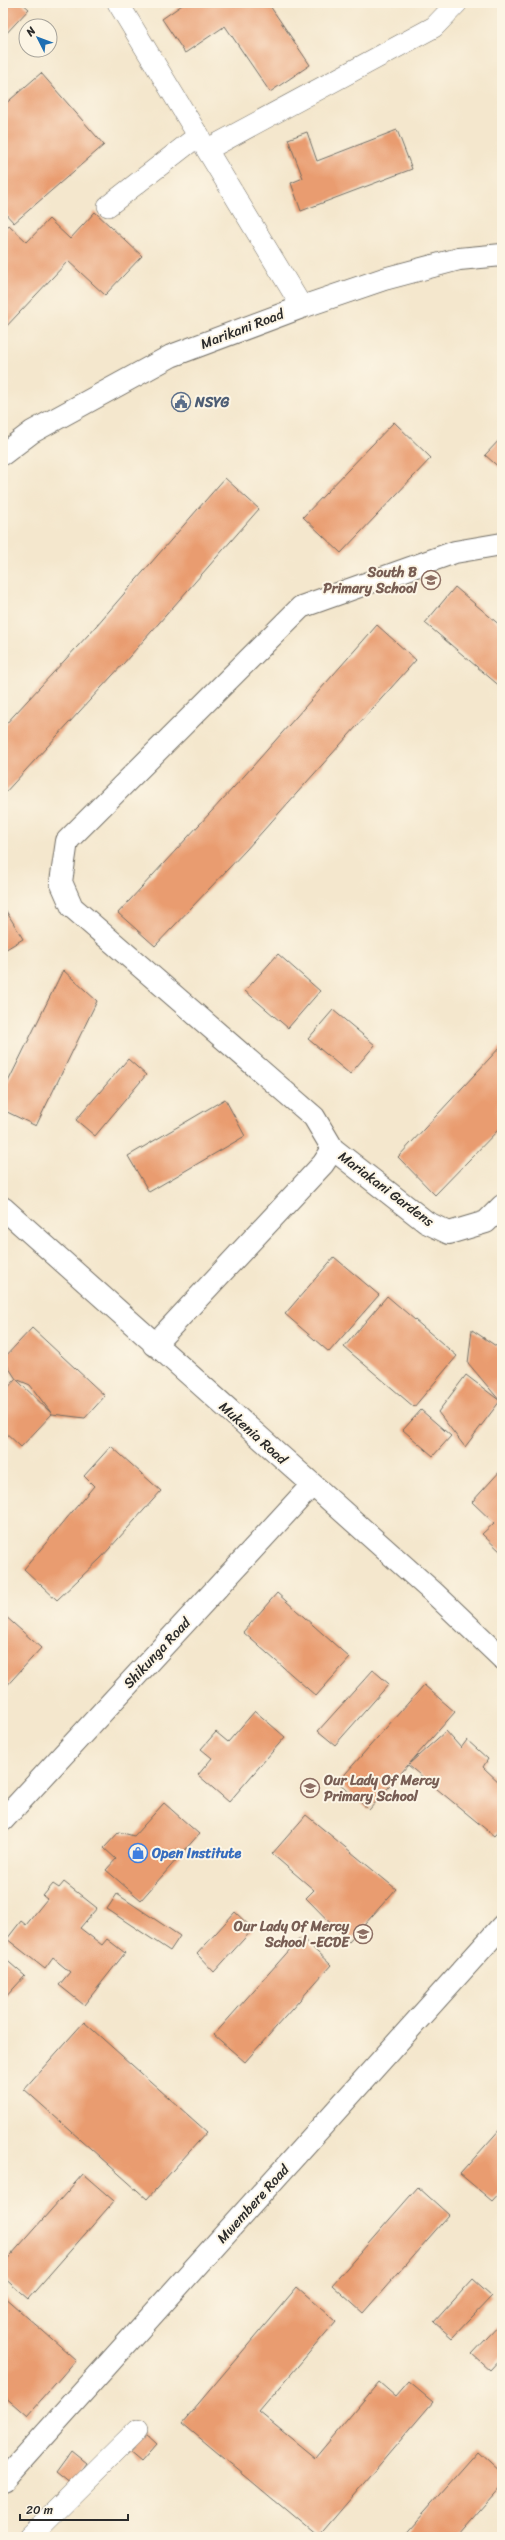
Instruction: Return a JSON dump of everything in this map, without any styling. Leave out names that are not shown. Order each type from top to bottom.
[{"type":"street","name":"Marikani Road","points":[[3,454],[32,432],[171,356],[302,307],[384,279],[459,258],[502,255]]},
{"type":"street","points":[[154,1344],[323,1164],[333,1149],[314,1117],[72,907],[61,882],[66,841],[301,607],[455,552],[502,544]]},
{"type":"street","name":"Mariakani Gardens","points":[[333,1149],[426,1222],[449,1233],[486,1222],[502,1206]]},
{"type":"street","name":"Mukenia Road","points":[[3,1208],[311,1486],[434,1593],[502,1658]]},
{"type":"street","name":"Shikunga Road","points":[[3,1820],[311,1486]]},
{"type":"street","name":"Mwembere Road","points":[[3,2481],[502,1926]]},
{"type":"lane","points":[[118,3],[204,142],[302,307]]},
{"type":"lane","points":[[108,206],[204,142],[434,27],[457,3]]},
{"type":"lane","points":[[29,2537],[137,2430]]},
{"type":"building","points":[[3,3],[22,3],[29,9],[21,18],[18,18],[18,21],[3,37]]},
{"type":"building","points":[[185,3],[268,3],[310,65],[270,92],[225,26],[185,53],[162,19]]},
{"type":"building","points":[[41,73],[104,145],[14,223],[3,211],[3,106]]},
{"type":"building","points":[[397,130],[412,169],[301,211],[291,183],[303,178],[288,139],[307,132],[317,161]]},
{"type":"building","points":[[95,212],[142,256],[105,295],[68,261],[3,330],[3,232],[9,225],[27,242],[49,219],[70,239]]},
{"type":"building","points":[[394,422],[431,458],[341,553],[303,517]]},
{"type":"building","points":[[502,437],[502,470],[485,455]]},
{"type":"building","points":[[225,478],[259,509],[123,664],[3,795],[3,727],[89,634]]},
{"type":"building","points":[[455,587],[502,627],[502,688],[425,623]]},
{"type":"building","points":[[377,625],[416,660],[246,850],[155,946],[118,913],[245,775]]},
{"type":"building","points":[[3,906],[23,939],[3,951]]},
{"type":"building","points":[[278,954],[320,991],[288,1028],[245,991]]},
{"type":"building","points":[[63,970],[97,1001],[36,1126],[3,1110],[3,1092]]},
{"type":"building","points":[[333,1010],[375,1045],[350,1074],[308,1039]]},
{"type":"building","points":[[502,1045],[502,1126],[435,1195],[398,1157]]},
{"type":"building","points":[[128,1059],[146,1075],[95,1136],[76,1120]]},
{"type":"building","points":[[225,1099],[245,1136],[149,1192],[128,1156]]},
{"type":"building","points":[[334,1257],[379,1295],[329,1352],[285,1314]]},
{"type":"building","points":[[387,1296],[457,1356],[414,1407],[344,1347]]},
{"type":"building","points":[[32,1328],[105,1396],[85,1418],[52,1414],[30,1385],[16,1379],[3,1359]]},
{"type":"building","points":[[472,1330],[502,1350],[502,1397],[500,1401],[468,1363]]},
{"type":"building","points":[[3,1369],[9,1375],[3,1382]]},
{"type":"building","points":[[466,1375],[500,1401],[465,1447],[438,1412]]},
{"type":"building","points":[[16,1379],[52,1414],[21,1447],[3,1430],[3,1393]]},
{"type":"building","points":[[421,1410],[451,1436],[433,1456],[403,1430]]},
{"type":"building","points":[[111,1446],[161,1491],[101,1558],[57,1600],[24,1569],[94,1486],[84,1476]]},
{"type":"building","points":[[502,1469],[502,1553],[482,1534],[494,1523],[472,1502]]},
{"type":"building","points":[[277,1593],[350,1658],[316,1696],[243,1632]]},
{"type":"building","points":[[4,1615],[41,1648],[3,1690],[3,1617]]},
{"type":"building","points":[[373,1670],[389,1684],[335,1745],[318,1731]]},
{"type":"building","points":[[424,1685],[455,1712],[409,1764],[446,1731],[461,1748],[467,1740],[488,1759],[483,1767],[502,1785],[502,1827],[494,1836],[408,1765],[369,1810],[338,1782]]},
{"type":"building","points":[[255,1711],[285,1737],[229,1802],[198,1775],[212,1758],[201,1749],[216,1732],[228,1742]]},
{"type":"building","points":[[164,1803],[199,1834],[141,1900],[106,1870],[116,1859],[104,1848],[119,1832],[134,1836]]},
{"type":"building","points":[[306,1815],[396,1889],[349,1942],[306,1898],[314,1890],[272,1854]]},
{"type":"building","points":[[64,1882],[97,1908],[80,1928],[102,1945],[107,1939],[125,1953],[84,2005],[59,1985],[70,1972],[53,1958],[45,1969],[7,1939],[21,1921],[26,1925],[47,1899],[43,1896],[53,1884],[59,1888]]},
{"type":"building","points":[[117,1894],[180,1936],[170,1951],[107,1909]]},
{"type":"building","points":[[235,1912],[253,1929],[214,1972],[197,1954]]},
{"type":"building","points":[[301,1937],[331,1965],[245,2062],[214,2035]]},
{"type":"building","points":[[3,1957],[25,1976],[3,2000]]},
{"type":"building","points":[[84,2022],[207,2132],[147,2199],[24,2089]]},
{"type":"building","points":[[502,2127],[502,2190],[492,2201],[460,2174]]},
{"type":"building","points":[[83,2174],[114,2201],[28,2299],[3,2277],[3,2264]]},
{"type":"building","points":[[418,2187],[449,2215],[363,2313],[332,2285]]},
{"type":"building","points":[[473,2279],[492,2296],[452,2338],[434,2322]]},
{"type":"building","points":[[297,2287],[336,2321],[259,2412],[315,2458],[379,2382],[396,2397],[409,2382],[433,2402],[318,2537],[182,2423]]},
{"type":"building","points":[[3,2296],[76,2360],[27,2416],[3,2395]]},
{"type":"building","points":[[502,2322],[502,2357],[490,2370],[472,2354]]},
{"type":"building","points":[[145,2433],[157,2444],[141,2462],[128,2451]]},
{"type":"building","points":[[72,2451],[87,2463],[71,2485],[56,2473]]},
{"type":"building","points":[[478,2451],[502,2473],[502,2486],[457,2537],[402,2537]]},
{"type":"place","name":"NSYG","points":[[181,402]]},
{"type":"place","name":"South B Primary School","points":[[431,580]]},
{"type":"place","name":"Our Lady Of Mercy Primary School","points":[[310,1788]]},
{"type":"place","name":"Open Institute","points":[[138,1853]]},
{"type":"place","name":"Our Lady Of Mercy School -ECDE","points":[[363,1934]]}]
